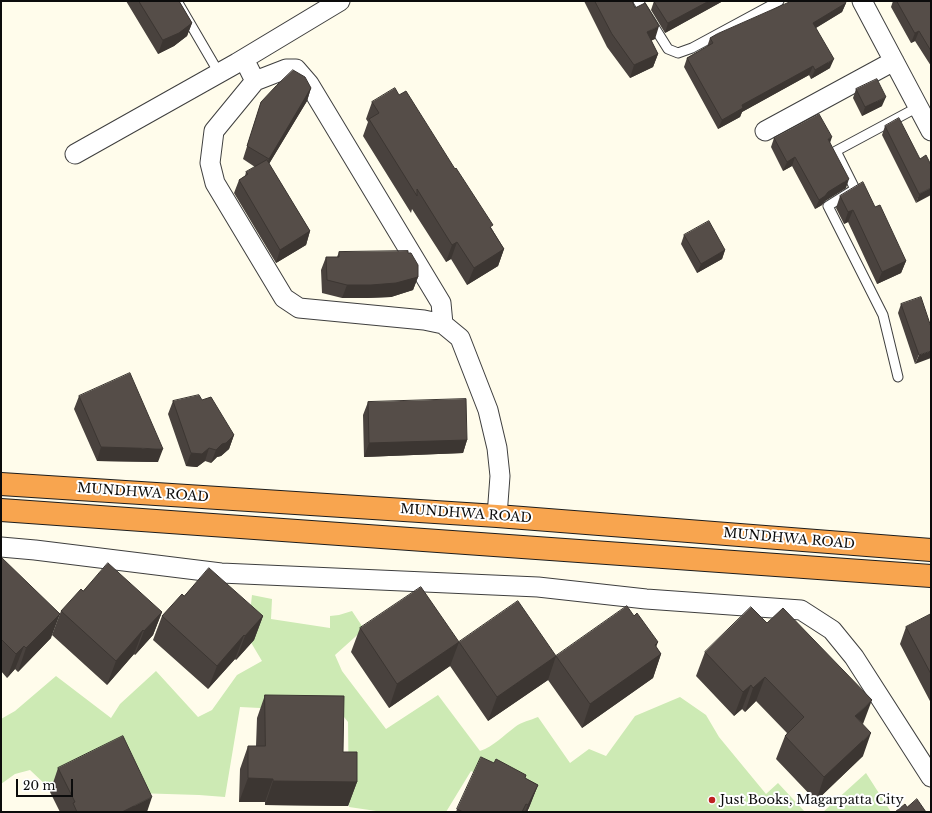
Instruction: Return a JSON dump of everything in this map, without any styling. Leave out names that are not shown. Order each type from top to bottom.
[{"type":"highway","name":"MUNDHWA ROAD","points":[[1,484],[497,516],[931,550]]},
{"type":"highway","points":[[291,530],[293,502]]},
{"type":"highway","name":"MUNDHWA ROAD","points":[[1,510],[931,576]]},
{"type":"street","points":[[75,154],[244,60],[340,1]]},
{"type":"street","points":[[862,1],[931,131]]},
{"type":"street","points":[[244,60],[255,81]]},
{"type":"street","points":[[765,131],[894,61]]},
{"type":"street","points":[[443,324],[441,303],[309,84],[296,69],[286,69],[255,81],[214,131],[210,163],[215,183],[284,298],[299,308],[424,320],[443,324],[460,338],[488,410],[497,448],[500,476],[497,516]]},
{"type":"street","points":[[1,547],[221,573],[538,587],[646,599],[801,610],[832,630],[854,657],[931,777]]},
{"type":"lane","points":[[178,1],[219,73]]},
{"type":"lane","points":[[638,1],[668,48],[678,53],[692,48],[779,1]]},
{"type":"lane","points":[[898,378],[883,315],[828,206],[855,189],[836,151],[918,107]]},
{"type":"green space","points":[[252,595],[272,599],[271,619],[330,628],[330,616],[352,611],[364,629],[335,655],[342,671],[386,729],[438,695],[480,751],[494,744],[517,725],[538,717],[570,763],[589,749],[606,756],[635,716],[680,697],[706,715],[719,737],[766,794],[778,783],[805,812],[529,812],[530,803],[471,771],[446,812],[383,812],[349,807],[348,722],[340,712],[240,707],[225,797],[135,793],[108,758],[48,787],[30,770],[15,774],[1,784],[1,719],[15,711],[56,676],[111,718],[120,704],[156,671],[198,717],[212,710],[237,675],[262,661],[237,619],[250,613]]},
{"type":"green space","points":[[866,773],[891,812],[823,812]]},
{"type":"building","points":[[139,1],[179,1],[192,23],[179,33],[163,40]]},
{"type":"building","points":[[595,1],[632,1],[635,8],[645,3],[659,26],[647,32],[658,54],[634,65],[612,34]]},
{"type":"building","points":[[654,1],[709,1],[668,23]]},
{"type":"building","points":[[792,1],[845,1],[846,3],[813,23],[834,59],[815,70],[813,66],[742,105],[743,108],[722,120],[687,58],[713,43],[710,38],[717,34]]},
{"type":"building","points":[[897,1],[931,1],[931,51],[919,31],[915,33]]},
{"type":"building","points":[[293,70],[305,77],[311,88],[269,159],[247,146],[261,102]]},
{"type":"building","points":[[877,79],[886,97],[865,107],[856,89]]},
{"type":"building","points":[[395,88],[399,95],[406,91],[455,169],[456,168],[493,225],[490,227],[504,249],[474,268],[457,242],[452,245],[417,189],[417,196],[369,119],[379,113],[372,102]]},
{"type":"building","points":[[819,114],[832,137],[828,139],[849,179],[828,192],[819,200],[795,157],[787,162],[774,138]]},
{"type":"building","points":[[899,118],[920,159],[926,155],[931,165],[931,188],[919,194],[885,126]]},
{"type":"building","points":[[267,160],[310,231],[280,250],[239,180],[248,174],[246,172]]},
{"type":"building","points":[[863,182],[875,207],[880,205],[906,261],[882,272],[853,210],[848,212],[840,196]]},
{"type":"building","points":[[709,221],[725,250],[701,264],[684,235]]},
{"type":"building","points":[[408,251],[408,253],[411,253],[418,265],[418,277],[396,283],[371,285],[347,285],[327,280],[326,257],[339,257],[339,252]]},
{"type":"building","points":[[921,297],[931,327],[931,351],[919,355],[901,304]]},
{"type":"building","points":[[130,373],[163,449],[101,447],[79,396]]},
{"type":"building","points":[[199,395],[202,400],[211,397],[234,435],[216,450],[209,448],[202,454],[191,453],[173,401]]},
{"type":"building","points":[[466,399],[467,440],[369,443],[368,402]]},
{"type":"building","points":[[1,557],[60,614],[26,648],[24,646],[16,654],[1,639]]},
{"type":"building","points":[[108,563],[162,612],[144,631],[143,630],[116,661],[61,611],[81,589],[83,591]]},
{"type":"building","points":[[209,568],[263,616],[217,666],[162,616],[182,594],[184,596]]},
{"type":"building","points":[[421,587],[459,642],[397,684],[360,628]]},
{"type":"building","points":[[518,601],[556,656],[497,697],[459,642]]},
{"type":"building","points":[[627,606],[634,616],[637,613],[658,642],[655,645],[661,654],[590,704],[556,656]]},
{"type":"building","points":[[751,607],[767,623],[783,608],[872,700],[855,716],[871,733],[824,777],[785,736],[804,717],[765,677],[753,688],[751,685],[743,692],[705,652]]},
{"type":"building","points":[[931,614],[931,674],[906,627]]},
{"type":"building","points":[[265,695],[344,696],[343,752],[357,752],[357,782],[273,781],[273,779],[248,778],[248,746],[265,746]]},
{"type":"building","points":[[123,736],[152,797],[122,812],[77,812],[73,803],[75,802],[58,768]]},
{"type":"building","points":[[481,757],[494,763],[496,759],[526,775],[525,778],[538,785],[528,805],[526,804],[522,812],[463,812],[457,809]]},
{"type":"building","points":[[917,799],[926,812],[895,812],[905,804],[907,807]]},
{"type":"place","name":"Just Books, Magarpatta City","points":[[712,800]]}]
